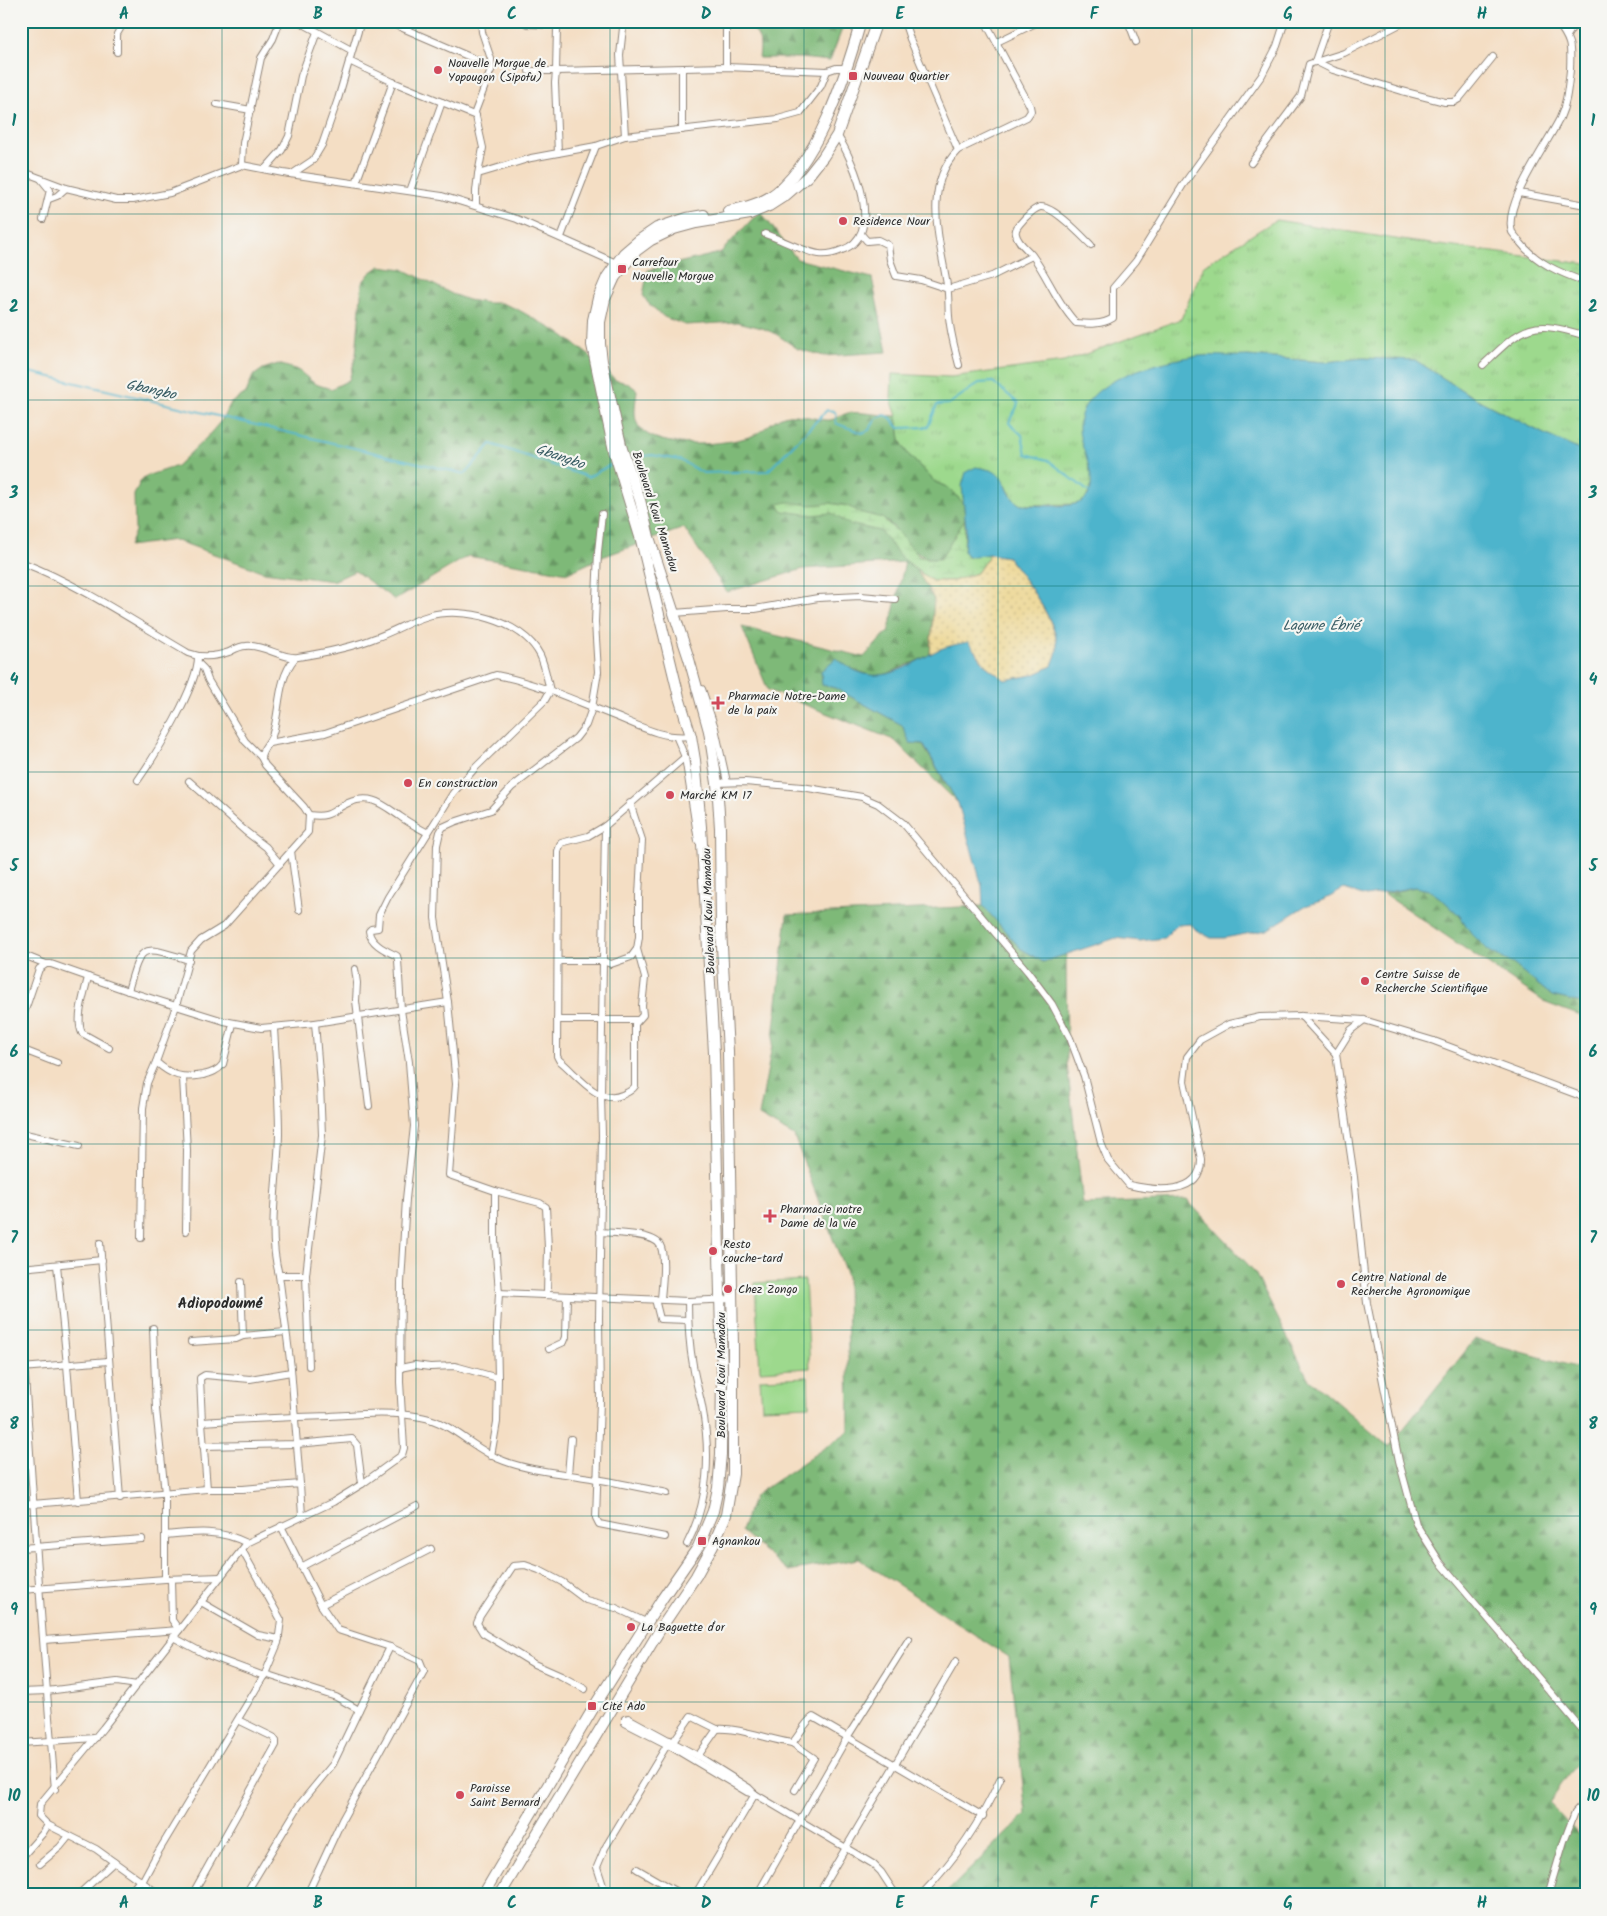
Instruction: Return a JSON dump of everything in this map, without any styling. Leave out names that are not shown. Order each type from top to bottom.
[{"type":"main road","name":"Boulevard Koui Mamadou","points":[[483,1895],[597,1702],[662,1599],[698,1547],[715,1504],[721,1454],[722,1358],[714,1053],[704,874],[690,758],[691,736],[679,698],[596,365],[592,345],[593,320],[598,298],[607,277],[616,263],[638,241],[657,228],[687,218],[757,203],[776,192],[793,175],[823,127],[846,68],[860,21]]},
{"type":"main road","name":"Boulevard Koui Mamadou","points":[[618,450],[600,344],[600,322],[605,299],[615,278],[636,251],[651,240],[674,229],[689,225],[750,214],[769,206],[786,195],[808,176],[837,135],[877,21]]},
{"type":"main road","name":"Boulevard Koui Mamadou","points":[[500,1895],[656,1636],[696,1576],[713,1545],[726,1515],[731,1494],[734,1452],[733,1299],[728,1050],[721,929],[720,828],[722,782],[714,758],[709,731],[689,659],[649,537],[640,500],[622,465]]},
{"type":"main road","points":[[690,758],[714,758]]},
{"type":"street","points":[[116,52],[120,21]]},
{"type":"street","points":[[242,164],[243,142],[261,58],[273,39],[280,21]]},
{"type":"street","points":[[298,21],[351,50]]},
{"type":"street","points":[[292,174],[313,160],[322,144],[338,99],[361,21]]},
{"type":"street","points":[[476,206],[478,174],[483,148],[476,116],[477,106],[491,70],[491,59],[482,32],[481,21]]},
{"type":"street","points":[[622,21],[620,55],[625,136]]},
{"type":"street","points":[[726,21],[726,67]]},
{"type":"street","points":[[904,21],[958,150]]},
{"type":"street","points":[[959,365],[949,317],[948,289],[939,246],[936,197],[941,176],[950,158],[958,150],[1027,117],[1031,111],[985,21]]},
{"type":"street","points":[[997,42],[1040,21]]},
{"type":"street","points":[[1128,21],[1136,42]]},
{"type":"street","points":[[1092,246],[1069,224],[1048,208],[1042,206],[1027,217],[1016,228],[1015,232],[1068,314],[1076,323],[1106,322],[1113,318],[1113,288],[1136,261],[1183,185],[1262,75],[1277,46],[1285,21]]},
{"type":"street","points":[[1315,61],[1329,21]]},
{"type":"street","points":[[1252,163],[1301,96],[1307,66],[1315,61],[1344,52],[1406,21]]},
{"type":"street","points":[[1556,21],[1567,36],[1571,49],[1568,94],[1560,117],[1518,193],[1511,218],[1512,232],[1528,252],[1548,266],[1586,282]]},
{"type":"street","points":[[1567,36],[1572,28],[1572,21]]},
{"type":"street","points":[[391,23],[484,63],[491,70]]},
{"type":"street","points":[[527,24],[556,25],[555,83],[558,153]]},
{"type":"street","points":[[266,169],[282,150],[289,136],[301,76],[317,32]]},
{"type":"street","points":[[1315,61],[1333,70],[1402,91],[1444,102],[1454,102],[1459,99],[1493,57]]},
{"type":"street","points":[[349,61],[393,82],[476,116]]},
{"type":"street","points":[[529,71],[726,67],[827,70],[846,68]]},
{"type":"street","points":[[682,69],[682,130]]},
{"type":"street","points":[[478,174],[530,158],[596,146],[625,136],[778,119],[800,112],[820,86],[827,70]]},
{"type":"street","points":[[356,183],[393,82]]},
{"type":"street","points":[[410,191],[442,102]]},
{"type":"street","points":[[217,104],[250,110]]},
{"type":"street","points":[[765,234],[820,254],[832,254],[850,247],[861,234],[866,215],[850,159],[837,135]]},
{"type":"street","points":[[561,237],[596,146]]},
{"type":"street","points":[[21,184],[24,172],[66,188],[116,200],[132,200],[170,193],[242,164],[292,174],[442,196],[517,218],[616,263]]},
{"type":"street","points":[[42,179],[50,190],[43,219]]},
{"type":"street","points":[[49,199],[57,196],[66,188]]},
{"type":"street","points":[[1518,193],[1586,205]]},
{"type":"street","points":[[861,234],[867,242],[878,240],[888,245],[890,260],[896,276],[921,280],[948,289],[992,276],[1032,256]]},
{"type":"street","points":[[1483,365],[1517,334],[1527,329],[1554,328],[1586,336]]},
{"type":"street","points":[[547,1295],[548,1248],[546,1207],[540,1203],[495,1191],[449,1175],[456,1090],[448,1002],[435,918],[437,845],[440,832],[444,827],[491,810],[497,806],[520,779],[576,738],[586,725],[592,708],[598,672],[595,622],[598,552],[602,514]]},
{"type":"street","points":[[21,562],[48,573],[106,603],[198,660],[245,741],[261,757],[265,765],[304,807],[309,815],[308,832],[292,851],[224,926],[194,945],[176,1006],[147,1083],[143,1108],[141,1238]]},
{"type":"street","points":[[674,613],[755,609],[818,598],[861,596],[895,599]]},
{"type":"street","points":[[160,1895],[96,1849],[48,1825],[39,1816],[40,1804],[95,1738],[247,1543],[333,1502],[402,1455],[404,1448],[400,1368],[401,1273],[406,1199],[414,1126],[397,956],[374,942],[370,937],[369,931],[370,929],[378,928],[379,915],[388,897],[453,793],[476,767],[545,700],[550,691],[540,655],[532,644],[515,630],[490,618],[472,614],[450,613],[428,616],[355,645],[294,658],[249,645],[198,660]]},
{"type":"street","points":[[261,757],[274,729],[282,680],[294,658]]},
{"type":"street","points":[[689,659],[707,702],[723,756],[722,782],[802,787],[862,797],[878,804],[903,823],[1028,972],[1052,1004],[1070,1038],[1084,1076],[1101,1143],[1108,1160],[1130,1185],[1165,1190],[1188,1184],[1198,1175],[1201,1168],[1201,1159],[1184,1081],[1187,1058],[1200,1040],[1229,1024],[1260,1017],[1301,1016],[1364,1020],[1434,1041],[1586,1098]]},
{"type":"street","points":[[138,780],[166,735],[184,698],[198,660]]},
{"type":"street","points":[[268,744],[325,732],[496,675],[550,691],[654,732],[677,738],[691,736]]},
{"type":"street","points":[[637,1020],[634,1033],[635,1086],[633,1089],[615,1098],[601,1095],[559,1060],[557,1056],[558,851],[561,844],[588,836],[606,826],[630,803],[690,758],[677,738]]},
{"type":"street","points":[[189,781],[245,831],[266,847],[280,864]]},
{"type":"street","points":[[309,815],[323,817],[348,803],[373,800],[382,802],[399,816],[428,833]]},
{"type":"street","points":[[557,1020],[637,1020],[643,1015],[645,978],[637,949],[642,840],[630,803]]},
{"type":"street","points":[[606,826],[601,1095],[600,1401],[597,1522],[665,1537]]},
{"type":"street","points":[[292,851],[299,910]]},
{"type":"street","points":[[128,991],[140,956],[146,950],[153,949],[189,960]]},
{"type":"street","points":[[558,961],[604,961],[611,964],[631,957],[637,949]]},
{"type":"street","points":[[21,954],[46,964],[51,964],[128,991],[233,1024],[261,1028],[315,1023],[448,1002]]},
{"type":"street","points":[[22,1018],[39,970],[46,964]]},
{"type":"street","points":[[355,969],[370,1106]]},
{"type":"street","points":[[88,977],[80,1028],[82,1033],[109,1048]]},
{"type":"street","points":[[1301,1016],[1336,1054],[1354,1177],[1367,1303],[1399,1461],[1416,1524],[1440,1562],[1586,1734]]},
{"type":"street","points":[[1336,1054],[1351,1030],[1364,1020]]},
{"type":"street","points":[[309,1366],[306,1276],[322,1135],[315,1023]]},
{"type":"street","points":[[156,1062],[183,1078],[209,1074],[220,1068],[233,1024]]},
{"type":"street","points":[[274,1028],[279,1135],[274,1207],[275,1260],[279,1275],[291,1372],[302,1516]]},
{"type":"street","points":[[21,1049],[57,1064]]},
{"type":"street","points":[[183,1078],[187,1150],[186,1231]]},
{"type":"street","points":[[21,1134],[79,1146]]},
{"type":"street","points":[[491,1456],[497,1422],[498,1378],[496,1329],[499,1294],[495,1240],[495,1191]]},
{"type":"street","points":[[600,1232],[643,1236],[655,1240],[660,1246],[663,1259],[658,1299],[660,1319],[688,1320]]},
{"type":"street","points":[[100,1243],[120,1498]]},
{"type":"street","points":[[21,1268],[102,1260]]},
{"type":"street","points":[[57,1265],[78,1501]]},
{"type":"street","points":[[279,1275],[306,1276]]},
{"type":"street","points":[[241,1282],[243,1336]]},
{"type":"street","points":[[499,1294],[688,1301],[733,1299]]},
{"type":"street","points":[[549,1349],[564,1342],[566,1337],[568,1296]]},
{"type":"street","points":[[687,1544],[695,1530],[706,1473],[704,1424],[693,1364],[688,1320],[688,1301]]},
{"type":"street","points":[[21,1313],[38,1589],[44,1640],[54,1789]]},
{"type":"street","points":[[153,1328],[156,1409],[166,1493],[168,1579],[172,1620],[179,1630]]},
{"type":"street","points":[[191,1342],[236,1339],[243,1336],[286,1332]]},
{"type":"street","points":[[23,1367],[109,1361]]},
{"type":"street","points":[[400,1368],[415,1365],[430,1367],[455,1366],[498,1378]]},
{"type":"street","points":[[207,1489],[199,1382],[202,1376],[250,1379],[291,1372]]},
{"type":"street","points":[[202,1422],[403,1414],[439,1422],[453,1429],[491,1456],[539,1471],[598,1479],[667,1493]]},
{"type":"street","points":[[204,1446],[297,1444],[348,1438],[354,1440],[357,1445],[362,1484]]},
{"type":"street","points":[[568,1474],[571,1438]]},
{"type":"street","points":[[21,1504],[120,1498],[207,1489],[243,1489],[300,1484]]},
{"type":"street","points":[[301,1567],[417,1506]]},
{"type":"street","points":[[281,1526],[321,1605],[338,1630],[390,1647],[420,1661],[424,1671],[342,1820],[307,1895]]},
{"type":"street","points":[[166,1535],[202,1531],[234,1536],[247,1543]]},
{"type":"street","points":[[21,1548],[142,1539]]},
{"type":"street","points":[[321,1605],[431,1549]]},
{"type":"street","points":[[128,1895],[141,1881],[265,1675],[279,1639],[281,1620],[242,1550]]},
{"type":"street","points":[[585,1690],[561,1676],[534,1664],[483,1633],[479,1628],[477,1623],[480,1616],[513,1566],[525,1565],[540,1570],[562,1582],[586,1600],[616,1608],[648,1623]]},
{"type":"street","points":[[21,1590],[221,1577]]},
{"type":"street","points":[[200,1602],[258,1635],[279,1639]]},
{"type":"street","points":[[44,1640],[179,1630]]},
{"type":"street","points":[[173,1637],[205,1654],[336,1697],[359,1710]]},
{"type":"street","points":[[757,1895],[848,1736],[910,1639]]},
{"type":"street","points":[[249,1893],[300,1804],[333,1764],[390,1647]]},
{"type":"street","points":[[818,1895],[956,1661]]},
{"type":"street","points":[[21,1692],[46,1691],[117,1682],[137,1685]]},
{"type":"street","points":[[606,1895],[597,1866],[605,1848],[670,1742],[691,1716],[717,1729],[726,1728],[772,1740],[792,1743],[814,1758],[795,1790]]},
{"type":"street","points":[[792,1743],[799,1737],[813,1717],[983,1816]]},
{"type":"street","points":[[755,1794],[750,1788],[698,1756],[628,1718],[625,1719],[625,1723],[670,1742],[747,1792],[755,1794],[801,1820],[877,1867],[896,1895]]},
{"type":"street","points":[[192,1895],[276,1745],[273,1737],[238,1720]]},
{"type":"street","points":[[698,1756],[717,1729]]},
{"type":"street","points":[[21,1743],[95,1738]]},
{"type":"street","points":[[921,1895],[948,1866],[983,1816],[1000,1780]]},
{"type":"street","points":[[694,1895],[755,1794]]},
{"type":"street","points":[[1548,1895],[1575,1812],[1586,1800]]},
{"type":"street","points":[[21,1858],[38,1840],[48,1825]]},
{"type":"street","points":[[40,1864],[60,1847],[68,1836]]},
{"type":"street","points":[[78,1895],[114,1862]]},
{"type":"street","points":[[637,1869],[682,1895]]},
{"type":"green space","points":[[741,21],[845,21],[830,61],[800,58],[759,58],[760,44],[758,35]]},
{"type":"green space","points":[[760,211],[797,259],[872,278],[887,352],[824,356],[798,349],[776,334],[762,328],[738,322],[685,325],[664,317],[648,303],[643,295],[648,270],[720,253]]},
{"type":"green space","points":[[1276,220],[1408,241],[1586,264],[1586,453],[1542,433],[1471,396],[1415,360],[1363,358],[1325,362],[1247,356],[1088,464],[1093,481],[1086,499],[1078,504],[1021,505],[1014,502],[1006,485],[962,486],[964,504],[949,488],[935,482],[907,453],[900,440],[897,416],[891,399],[892,374],[951,377],[1064,362],[1181,319],[1204,265]]},
{"type":"green space","points":[[380,266],[403,269],[468,300],[501,303],[517,309],[563,335],[604,367],[615,380],[628,383],[637,390],[635,409],[637,423],[648,435],[661,440],[693,444],[726,442],[757,434],[778,418],[788,415],[829,420],[852,413],[897,416],[900,440],[907,453],[935,482],[949,488],[964,504],[965,519],[940,559],[921,555],[883,519],[847,506],[789,503],[778,505],[783,511],[812,515],[832,513],[849,524],[880,531],[901,557],[918,572],[934,599],[930,655],[887,674],[872,676],[847,667],[822,685],[835,688],[902,725],[910,743],[922,744],[958,803],[894,740],[768,690],[742,627],[864,657],[889,630],[905,562],[803,569],[727,592],[684,528],[602,557],[568,573],[468,556],[395,600],[355,571],[333,581],[264,572],[175,540],[129,546],[135,531],[134,495],[141,480],[149,475],[177,466],[221,421],[231,403],[246,393],[253,376],[263,369],[278,364],[298,370],[315,384],[331,389],[349,380],[356,356],[362,283],[370,273]]},
{"type":"green space","points":[[788,502],[811,505],[829,503],[847,506],[862,513],[882,518],[898,532],[919,556],[929,559],[940,559],[965,519],[964,552],[968,557],[990,554],[977,573],[954,581],[932,581],[901,557],[880,531],[849,524],[831,513],[812,515],[783,511],[778,504]]},
{"type":"green space","points":[[1415,887],[1429,890],[1443,900],[1460,916],[1471,933],[1489,951],[1513,964],[1552,996],[1586,1004],[1586,1018],[1546,1003],[1384,894]]},
{"type":"green space","points":[[983,906],[1020,948],[1043,962],[1066,954],[1067,1064],[1083,1204],[1187,1200],[1254,1271],[1308,1378],[1389,1447],[1475,1339],[1586,1370],[1586,1750],[1549,1802],[1586,1843],[1586,1895],[944,1895],[1026,1814],[1009,1657],[859,1559],[788,1571],[741,1531],[754,1496],[849,1431],[847,1276],[794,1136],[759,1116],[772,1046],[787,915]]},
{"type":"green space","points":[[805,1280],[810,1368],[760,1371],[755,1283]]},
{"type":"green space","points":[[808,1377],[809,1406],[762,1408],[760,1379]]},
{"type":"sand","points":[[990,554],[1008,557],[1040,602],[1053,628],[1057,651],[1052,666],[1033,675],[1005,680],[986,666],[976,651],[940,649],[930,655],[934,599],[918,572],[932,581],[954,581],[977,573]]},
{"type":"water","name":"Lagune Ébrié","points":[[1197,356],[1247,356],[1325,362],[1363,358],[1415,360],[1471,396],[1542,433],[1586,453],[1586,1004],[1552,996],[1513,964],[1489,951],[1471,933],[1460,916],[1443,900],[1429,890],[1415,887],[1366,896],[1344,889],[1324,900],[1305,906],[1267,930],[1224,938],[1211,938],[1196,930],[1191,924],[1177,925],[1164,938],[1140,941],[1116,938],[1043,962],[1020,948],[983,906],[982,886],[958,803],[923,744],[910,743],[902,725],[835,688],[822,685],[821,671],[836,658],[850,668],[863,673],[887,674],[912,664],[938,650],[968,642],[986,666],[1005,680],[1033,675],[1052,666],[1057,651],[1057,640],[1053,628],[1032,589],[1008,557],[990,554],[968,557],[964,552],[966,528],[962,486],[966,472],[976,467],[998,474],[1013,498],[1021,505],[1063,506],[1079,503],[1089,493],[1091,485],[1089,466],[1079,428],[1082,412],[1091,398],[1105,386],[1121,377],[1157,364]]},
{"type":"waterway","name":"Gbangbo","points":[[21,370],[465,474],[491,444],[588,477],[614,463]]},
{"type":"waterway","name":"Gbangbo","points":[[630,458],[652,455],[680,460],[703,473],[768,471],[827,410],[834,411],[836,423],[862,433],[869,430],[877,418],[885,415],[890,417],[899,428],[928,427],[937,405],[949,404],[979,383],[993,382],[1018,403],[1009,423],[1022,435],[1026,454],[1048,460],[1089,492]]},
{"type":"place","name":"Nouvelle Morgue de Yopougon (Sipofu)","points":[[438,70]]},
{"type":"place","name":"Nouveau Quartier","points":[[853,76]]},
{"type":"place","name":"Residence Nour","points":[[843,221]]},
{"type":"place","name":"Carrefour Nouvelle Morgue","points":[[622,269]]},
{"type":"place","name":"Pharmacie Notre-Dame de la paix","points":[[718,703]]},
{"type":"place","name":"En construction","points":[[408,783]]},
{"type":"place","name":"Marché KM 17","points":[[670,795]]},
{"type":"place","name":"Centre Suisse de Recherche Scientifique","points":[[1365,981]]},
{"type":"place","name":"Pharmacie notre Dame de la vie","points":[[770,1216]]},
{"type":"place","name":"Resto couche-tard","points":[[713,1251]]},
{"type":"place","name":"Centre National de Recherche Agronomique","points":[[1341,1284]]},
{"type":"place","name":"Chez Zongo","points":[[728,1289]]},
{"type":"place","name":"Agnankou","points":[[702,1541]]},
{"type":"place","name":"La Baguette d'or","points":[[631,1627]]},
{"type":"place","name":"Cité Ado","points":[[592,1706]]},
{"type":"place","name":"Paroisse Saint Bernard","points":[[460,1795]]},
{"type":"district","name":"Adiopodoumé","points":[[220,1304]]}]
